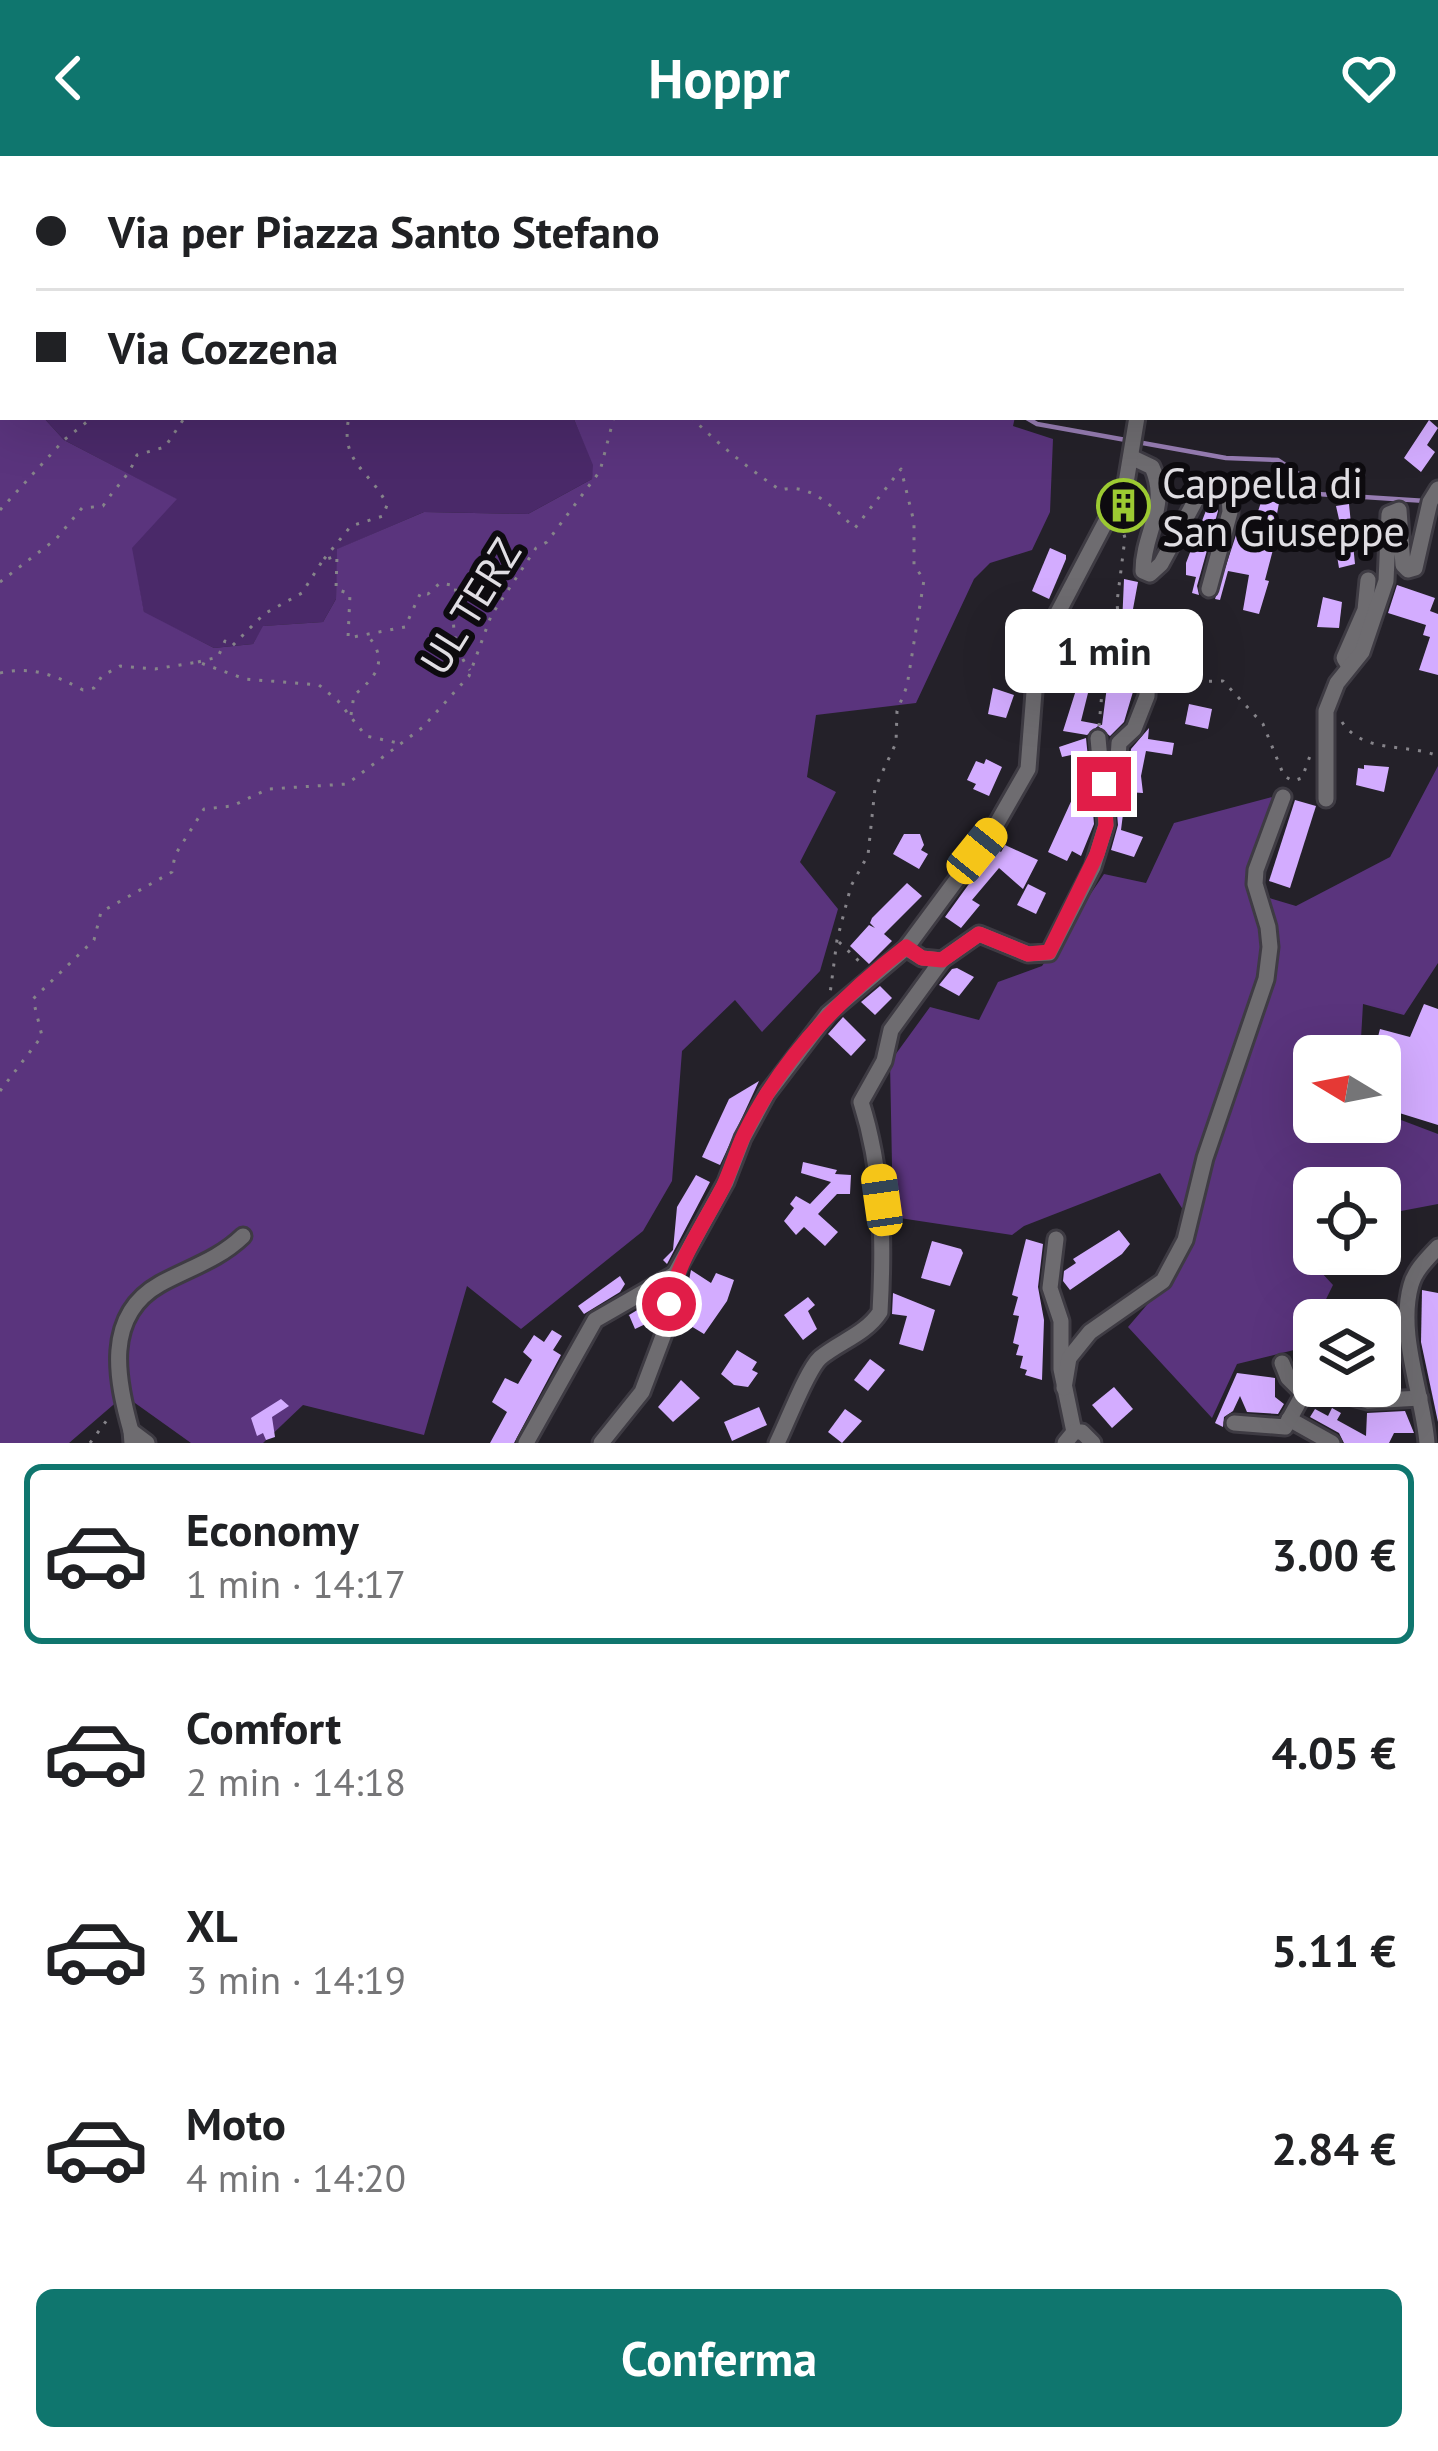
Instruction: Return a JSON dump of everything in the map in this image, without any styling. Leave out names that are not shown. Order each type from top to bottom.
[{"type":"street","points":[[602,1443],[642,1392],[668,1323],[675,1274],[726,1182],[766,1094],[813,1029],[906,947],[992,832],[1028,769],[1042,643],[1126,483],[1137,420]]},
{"type":"street","points":[[1131,457],[1152,466],[1159,482],[1158,516],[1143,571],[1150,574],[1162,564],[1200,492],[1208,486],[1228,496],[1230,512],[1209,590]]},
{"type":"street","points":[[1325,799],[1326,711],[1337,683],[1362,652],[1386,581],[1389,514],[1400,510],[1403,565],[1408,570],[1415,568],[1430,502],[1438,489]]},
{"type":"street","points":[[1348,665],[1344,658],[1365,610],[1368,580]]},
{"type":"street","points":[[1104,784],[1117,773],[1120,743],[1134,729],[1150,682],[1148,671],[1116,657]]},
{"type":"street","points":[[777,1443],[810,1370],[880,1312],[882,1200],[873,1139],[861,1102],[884,1061],[891,1030],[942,960],[979,934],[1028,954],[1049,952],[1097,854],[1106,825],[1098,738]]},
{"type":"street","points":[[1064,1388],[1069,1358],[1100,1324],[1163,1281],[1184,1240],[1205,1158],[1266,979],[1270,947],[1255,884],[1256,869],[1283,797]]},
{"type":"street","points":[[906,947],[922,958],[942,960]]},
{"type":"street","points":[[147,1443],[131,1437],[121,1399],[117,1380],[121,1334],[138,1304],[160,1285],[192,1272],[243,1236]]},
{"type":"street","points":[[1056,1239],[1050,1288],[1060,1321],[1070,1437],[1088,1434],[1093,1443]]},
{"type":"street","points":[[1426,1443],[1408,1354],[1410,1285],[1438,1246]]},
{"type":"street","points":[[526,1443],[596,1320],[675,1274]]},
{"type":"street","points":[[1282,1363],[1293,1381]]},
{"type":"street","points":[[1401,1399],[1420,1398]]},
{"type":"street","points":[[1234,1423],[1285,1427],[1296,1407]]},
{"type":"street","points":[[1289,1419],[1332,1443]]},
{"type":"path","points":[[0,510],[64,440],[89,420]]},
{"type":"path","points":[[0,581],[56,538],[82,508],[104,506],[124,483],[137,455],[166,447],[183,420]]},
{"type":"path","points":[[0,673],[27,668],[83,690],[94,688],[101,676],[120,666],[155,669],[218,657],[225,641],[232,646],[264,614],[302,593],[351,526],[383,516],[387,505],[380,490],[371,485],[349,453],[348,420]]},
{"type":"path","name":"UL TERZ","points":[[0,1091],[42,1036],[33,999],[94,940],[100,912],[172,872],[175,855],[204,809],[232,806],[268,789],[346,784],[423,727],[471,671],[491,616],[536,548],[547,542],[600,471],[613,420]]},
{"type":"path","points":[[694,420],[721,447],[731,449],[748,468],[780,490],[793,487],[817,494],[855,528],[901,469],[914,522],[914,565],[924,580],[907,686],[897,711],[896,743],[875,788],[868,855],[851,886],[830,987]]},
{"type":"path","points":[[1098,738],[1102,692],[1120,646],[1117,602],[1125,538],[1112,507]]},
{"type":"path","points":[[322,560],[338,556],[337,589],[350,594],[348,638],[405,627],[421,592],[428,594],[440,583],[456,586],[450,626],[471,671]]},
{"type":"path","points":[[352,717],[354,695],[369,684],[380,664],[373,640],[366,635]]},
{"type":"path","points":[[198,662],[245,680],[319,685],[365,736],[400,744]]},
{"type":"path","points":[[1150,682],[1223,681],[1254,711],[1284,776],[1293,781],[1308,769],[1312,751]]},
{"type":"path","points":[[1340,718],[1348,731],[1376,745],[1421,748],[1438,756]]},
{"type":"path","points":[[837,940],[872,974]]},
{"type":"path","points":[[90,1443],[121,1399]]},
{"type":"shaded area","points":[[0,420],[46,420],[64,440],[177,499],[132,548],[144,612],[214,648],[253,644],[263,626],[323,622],[336,599],[337,549],[424,512],[528,514],[592,479],[593,465],[574,420],[1014,420],[1013,426],[1053,439],[1050,512],[1032,550],[990,563],[974,579],[916,703],[816,715],[807,777],[836,792],[800,862],[838,909],[820,971],[762,1032],[735,1000],[682,1051],[672,1181],[643,1231],[521,1329],[467,1286],[424,1435],[303,1405],[263,1443],[191,1443],[128,1398],[120,1399],[69,1443],[0,1443]]},
{"type":"shaded area","points":[[46,420],[574,420],[594,465],[592,479],[528,514],[424,512],[338,549],[336,599],[323,622],[264,626],[253,644],[214,648],[144,613],[131,548],[176,499],[64,440]]},
{"type":"shaded area","points":[[1438,766],[1438,963],[1404,1015],[1363,1004],[1361,1035],[1293,1035],[1293,1143],[1401,1143],[1401,1120],[1438,1134],[1438,1204],[1401,1211],[1401,1167],[1293,1167],[1293,1275],[1324,1275],[1333,1285],[1326,1299],[1293,1299],[1293,1350],[1237,1364],[1212,1418],[1128,1327],[1175,1272],[1190,1221],[1160,1173],[1024,1226],[1012,1235],[893,1217],[890,1062],[930,1007],[979,1020],[998,982],[1042,966],[1104,874],[1146,883],[1174,823],[1280,795],[1253,893],[1296,906],[1390,857]]},
{"type":"building","points":[[1429,420],[1438,428],[1427,445],[1435,452],[1421,472],[1404,458]]},
{"type":"building","points":[[1262,499],[1279,503],[1265,580],[1269,581],[1259,614],[1243,610],[1249,575],[1228,571],[1220,600],[1215,599],[1238,529],[1251,533]]},
{"type":"building","points":[[1210,500],[1217,503],[1218,511],[1197,586],[1199,595],[1192,593],[1196,577],[1186,575],[1186,563]]},
{"type":"building","points":[[1349,504],[1355,564],[1339,568],[1334,538],[1343,537],[1336,506]]},
{"type":"building","points":[[1050,548],[1066,559],[1049,599],[1032,591]]},
{"type":"building","points":[[1124,579],[1138,582],[1133,609],[1148,615],[1142,633],[1157,638],[1153,648],[1168,651],[1160,670],[1153,660],[1124,648],[1132,625],[1122,625]]},
{"type":"building","points":[[1397,585],[1435,598],[1430,611],[1438,614],[1438,675],[1419,670],[1430,637],[1423,635],[1426,625],[1388,613]]},
{"type":"building","points":[[1323,597],[1342,602],[1339,628],[1317,627]]},
{"type":"building","points":[[1052,657],[1072,662],[1067,684],[1047,676]]},
{"type":"building","points":[[1109,671],[1127,676],[1123,682],[1135,685],[1124,722],[1110,736],[1098,726],[1087,735],[1063,731],[1076,690],[1088,693],[1081,721],[1102,725]]},
{"type":"building","points":[[993,688],[1014,695],[1006,718],[988,714]]},
{"type":"building","points":[[1189,704],[1212,709],[1208,729],[1185,724]]},
{"type":"building","points":[[1149,728],[1148,739],[1174,743],[1172,755],[1146,751],[1143,793],[1127,792],[1121,830],[1143,837],[1134,857],[1111,850],[1118,825],[1115,790],[1128,778],[1131,749]]},
{"type":"building","points":[[1086,738],[1089,768],[1076,768],[1071,755],[1062,757],[1059,747]]},
{"type":"building","points":[[986,759],[1002,767],[989,796],[973,789],[976,784],[967,780],[976,761],[984,764]]},
{"type":"building","points":[[1389,767],[1384,792],[1356,785],[1358,768]]},
{"type":"building","points":[[1079,784],[1091,789],[1094,824],[1081,856],[1072,851],[1067,861],[1048,852]]},
{"type":"building","points":[[1295,800],[1316,806],[1290,888],[1269,881]]},
{"type":"building","points":[[904,834],[920,834],[921,850],[928,854],[919,869],[893,854]]},
{"type":"building","points":[[1005,845],[1038,860],[1023,889],[999,868],[972,900],[980,905],[961,928],[945,917],[995,848],[1001,852]]},
{"type":"building","points":[[907,883],[922,896],[884,934],[892,941],[869,964],[850,946],[869,925],[875,928],[872,918]]},
{"type":"building","points":[[1028,884],[1046,893],[1036,914],[1017,905]]},
{"type":"building","points":[[957,968],[974,977],[959,996],[939,985]]},
{"type":"building","points":[[880,986],[892,998],[875,1015],[861,1002]]},
{"type":"building","points":[[1424,1004],[1438,1009],[1438,1125],[1401,1114],[1401,1035],[1378,1035],[1380,1029],[1410,1037]]},
{"type":"building","points":[[843,1017],[866,1040],[851,1056],[828,1034]]},
{"type":"building","points":[[759,1081],[720,1165],[702,1157],[729,1099]]},
{"type":"building","points":[[803,1162],[851,1175],[850,1194],[837,1194],[818,1214],[838,1232],[825,1246],[804,1227],[796,1235],[784,1221],[796,1196],[810,1204],[831,1182],[801,1173]]},
{"type":"building","points":[[696,1175],[710,1182],[667,1264],[663,1260],[673,1250],[677,1207]]},
{"type":"building","points":[[1119,1230],[1130,1244],[1122,1254],[1070,1290],[1063,1281],[1064,1271],[1076,1263],[1073,1259]]},
{"type":"building","points":[[1026,1239],[1043,1244],[1038,1287],[1044,1320],[1042,1380],[1025,1375],[1027,1370],[1020,1368],[1023,1356],[1016,1355],[1019,1345],[1013,1343],[1019,1316],[1013,1315],[1018,1297],[1012,1295]]},
{"type":"building","points":[[932,1241],[963,1253],[950,1286],[921,1278]]},
{"type":"building","points":[[691,1270],[711,1283],[716,1273],[734,1280],[727,1301],[704,1334],[681,1320]]},
{"type":"building","points":[[620,1276],[625,1284],[620,1292],[584,1314],[578,1306]]},
{"type":"building","points":[[1422,1290],[1438,1293],[1438,1422],[1421,1342]]},
{"type":"building","points":[[893,1293],[935,1310],[923,1351],[899,1344],[907,1316],[892,1314]]},
{"type":"building","points":[[659,1297],[656,1319],[635,1329],[629,1315]]},
{"type":"building","points":[[808,1297],[815,1305],[808,1311],[817,1329],[803,1340],[784,1315]]},
{"type":"building","points":[[552,1330],[562,1336],[553,1350],[561,1355],[514,1443],[490,1443],[507,1412],[492,1402],[505,1378],[518,1384],[532,1360],[523,1352],[534,1335],[544,1342]]},
{"type":"building","points":[[737,1350],[757,1362],[752,1370],[758,1373],[748,1387],[734,1385],[721,1374]]},
{"type":"building","points":[[870,1359],[885,1370],[868,1391],[854,1380]]},
{"type":"building","points":[[1237,1373],[1275,1378],[1275,1397],[1284,1404],[1278,1414],[1247,1412],[1240,1396],[1224,1417],[1223,1427],[1215,1423]]},
{"type":"building","points":[[681,1380],[700,1398],[673,1422],[658,1407]]},
{"type":"building","points":[[1114,1387],[1133,1409],[1112,1428],[1092,1405]]},
{"type":"building","points":[[281,1399],[289,1406],[272,1417],[275,1437],[257,1436],[251,1418]]},
{"type":"building","points":[[759,1407],[767,1425],[732,1441],[724,1422]]},
{"type":"building","points":[[1332,1408],[1341,1413],[1337,1420],[1366,1436],[1367,1413],[1405,1411],[1414,1433],[1394,1433],[1389,1443],[1344,1443],[1339,1433],[1310,1417],[1315,1409],[1328,1416]]},
{"type":"building","points":[[845,1409],[862,1421],[842,1443],[828,1432]]},
{"type":"waterway","points":[[1030,420],[1226,458],[1278,460],[1308,480],[1317,494],[1426,501]]},
{"type":"place","name":"Cappella di San Giuseppe","points":[[1123,506]]},
{"type":"route","points":[[669,1304],[675,1274],[726,1182],[766,1094],[813,1029],[906,947],[922,958],[942,960],[979,934],[1028,954],[1049,952],[1093,867],[1106,825],[1104,784]]}]
